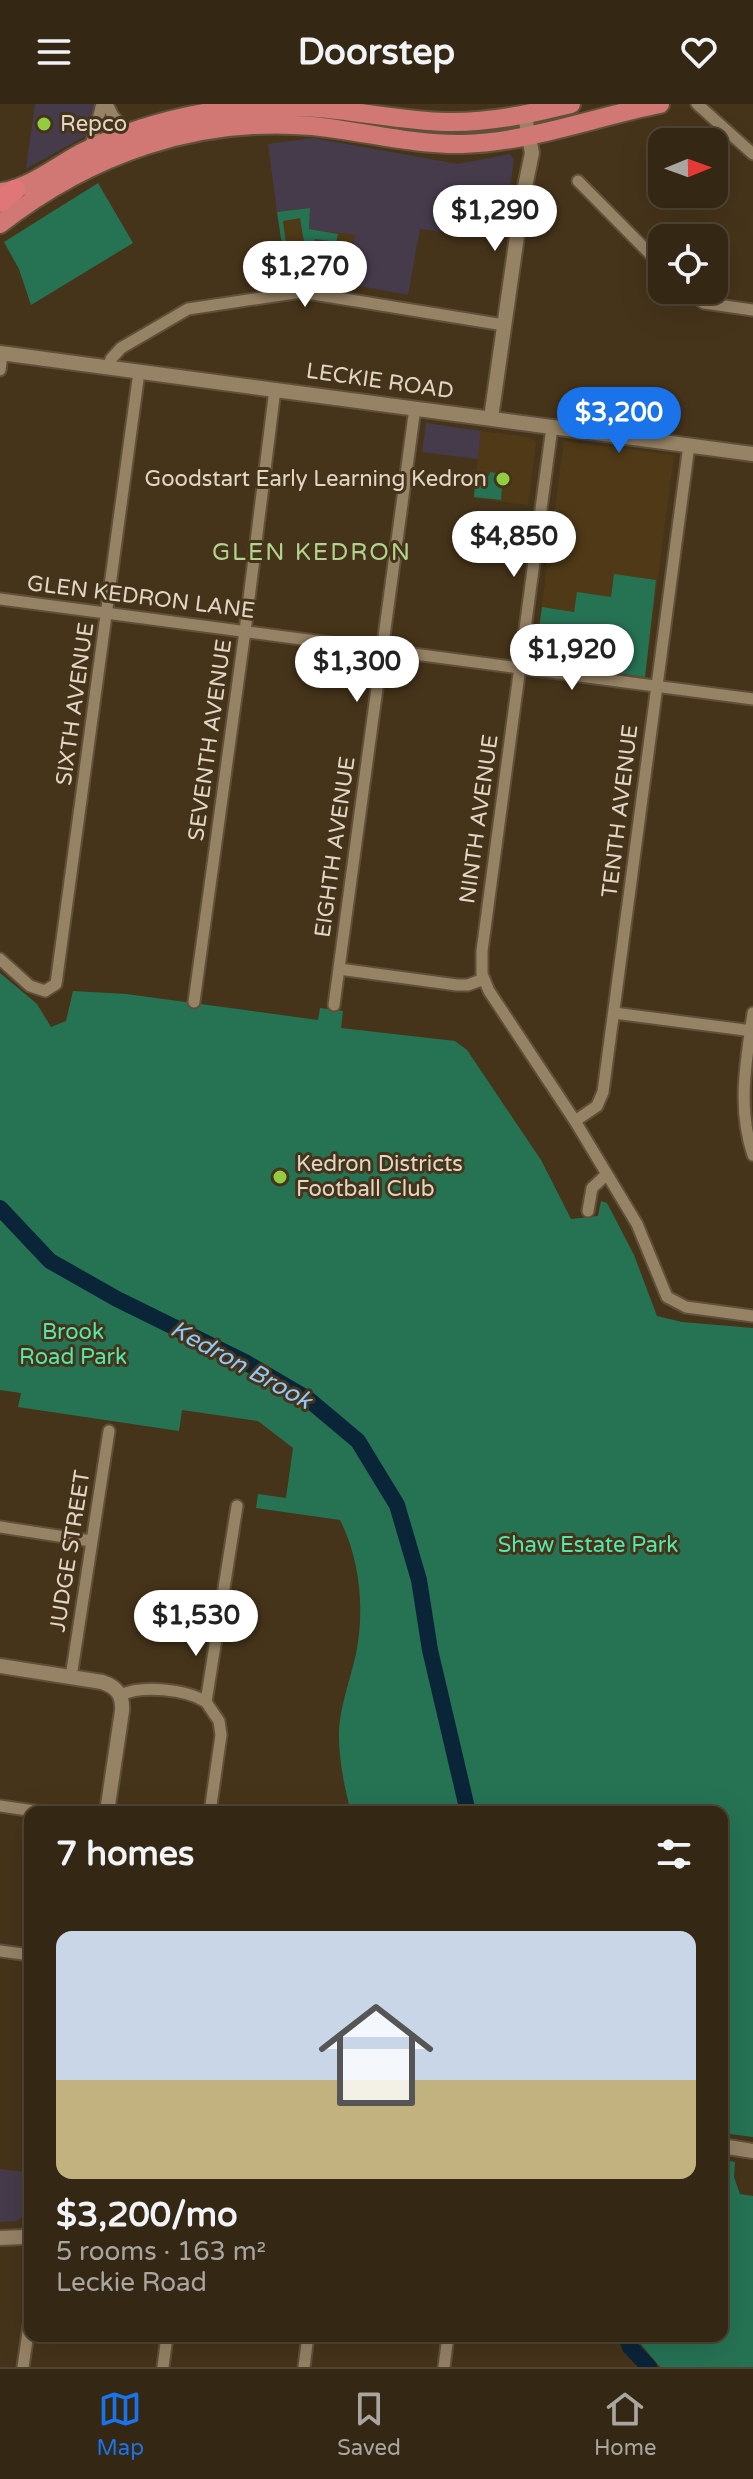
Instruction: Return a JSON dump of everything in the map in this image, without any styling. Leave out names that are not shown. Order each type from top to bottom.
[{"type":"highway","points":[[5,195],[90,149],[128,133],[211,112],[302,105],[435,122],[484,121],[525,116],[571,104]]},
{"type":"highway","points":[[0,224],[54,186],[101,161],[154,142],[198,131],[285,125],[328,128],[402,141],[481,143],[530,136],[660,104]]},
{"type":"street","points":[[104,104],[128,133]]},
{"type":"street","points":[[90,149],[104,104]]},
{"type":"street","points":[[697,104],[753,154]]},
{"type":"street","points":[[491,418],[532,153],[525,116]]},
{"type":"street","points":[[578,181],[648,252]]},
{"type":"street","points":[[108,368],[121,348],[188,309],[301,292],[504,325]]},
{"type":"street","points":[[711,304],[753,310]]},
{"type":"street","points":[[0,370],[1,353]]},
{"type":"street","name":"LECKIE ROAD","points":[[1,353],[753,454]]},
{"type":"street","name":"SIXTH AVENUE","points":[[0,959],[30,986],[41,991],[49,990],[56,984],[139,372]]},
{"type":"street","name":"SEVENTH AVENUE","points":[[194,1002],[275,389]]},
{"type":"street","name":"EIGHTH AVENUE","points":[[334,1005],[415,408]]},
{"type":"street","name":"NINTH AVENUE","points":[[484,979],[482,951],[552,427]]},
{"type":"street","name":"TENTH AVENUE","points":[[575,1121],[592,1111],[602,1097],[689,445]]},
{"type":"street","name":"GLEN KEDRON LANE","points":[[0,599],[753,699]]},
{"type":"street","points":[[339,969],[457,985],[484,979],[575,1121],[648,1245],[667,1297],[686,1307],[753,1316]]},
{"type":"street","points":[[614,1013],[752,1031]]},
{"type":"street","points":[[753,1013],[743,1096],[744,1122],[753,1155]]},
{"type":"street","points":[[588,1211],[592,1188],[607,1174]]},
{"type":"street","name":"JUDGE STREET","points":[[71,1677],[109,1431]]},
{"type":"street","points":[[206,1702],[237,1506]]},
{"type":"street","points":[[0,1527],[91,1541]]},
{"type":"street","points":[[0,1666],[110,1685],[121,1695],[122,1711],[108,1806]]},
{"type":"street","points":[[121,1695],[148,1688],[193,1695],[206,1702],[219,1721],[221,1735],[211,1806]]},
{"type":"street","points":[[0,1806],[24,1810]]},
{"type":"street","points":[[0,1951],[24,1954]]},
{"type":"street","points":[[728,2147],[753,2151]]},
{"type":"street","points":[[0,2238],[24,2235]]},
{"type":"street","points":[[23,2367],[27,2342]]},
{"type":"street","points":[[163,2367],[166,2342]]},
{"type":"street","points":[[304,2367],[307,2342]]},
{"type":"street","points":[[444,2367],[447,2342]]},
{"type":"shaded area","points":[[35,104],[95,104],[91,126],[85,136],[26,169]]},
{"type":"shaded area","points":[[313,138],[458,164],[510,154],[514,159],[507,208],[470,203],[469,207],[452,205],[448,233],[420,229],[408,295],[354,285],[355,277],[348,275],[338,234],[309,229],[310,208],[277,212],[268,144]]},
{"type":"shaded area","points":[[310,208],[309,229],[355,235],[348,275],[355,277],[354,285],[307,278],[287,281],[277,212]]},
{"type":"shaded area","points":[[426,423],[481,431],[478,459],[422,452]]},
{"type":"shaded area","name":"Goodstart Early Learning Kedron","points":[[481,431],[529,437],[536,442],[528,505],[473,498]]},
{"type":"shaded area","points":[[564,441],[674,455],[645,677],[537,662],[535,656]]},
{"type":"shaded area","points":[[0,2169],[24,2172],[24,2215],[17,2221],[0,2222]]},
{"type":"green space","points":[[98,183],[133,243],[31,305],[19,269],[4,242]]},
{"type":"green space","points":[[310,208],[309,229],[338,234],[336,242],[315,239],[313,247],[305,248],[300,218],[283,221],[286,244],[282,245],[277,212]]},
{"type":"green space","points":[[490,472],[503,474],[501,500],[474,497],[476,474],[489,476]]},
{"type":"green space","points":[[614,574],[656,580],[645,677],[537,662],[535,656],[542,607],[574,612],[577,592],[611,597]]},
{"type":"green space","points":[[0,973],[37,1004],[51,1027],[66,1021],[73,991],[126,994],[318,1020],[320,1008],[343,1011],[341,1028],[455,1041],[467,1050],[541,1160],[571,1219],[598,1216],[601,1201],[607,1203],[634,1255],[657,1316],[682,1322],[753,1328],[753,2137],[728,2134],[728,1806],[350,1806],[341,1766],[339,1730],[359,1637],[360,1603],[356,1568],[347,1535],[340,1520],[256,1508],[258,1494],[286,1498],[293,1448],[258,1421],[182,1410],[179,1431],[18,1407],[21,1393],[0,1390]]},
{"type":"green space","points":[[728,2161],[735,2162],[734,2177],[740,2194],[753,2196],[753,2367],[660,2367],[639,2342],[728,2342]]},
{"type":"waterway","name":"Kedron Brook","points":[[0,1208],[50,1261],[117,1299],[245,1362],[308,1399],[358,1441],[397,1505],[419,1580],[430,1650],[467,1806]]},
{"type":"waterway","name":"Kedron Brook","points":[[628,2342],[649,2367]]},
{"type":"place","name":"Repco","points":[[44,124]]},
{"type":"place","name":"Goodstart Early Learning Kedron","points":[[503,479]]},
{"type":"place","name":"Kedron Districts Football Club","points":[[280,1177]]},
{"type":"district","name":"GLEN KEDRON","points":[[312,552]]},
{"type":"park label","name":"Brook Road Park","points":[[73,1344]]},
{"type":"park label","name":"Shaw Estate Park","points":[[588,1545]]}]
